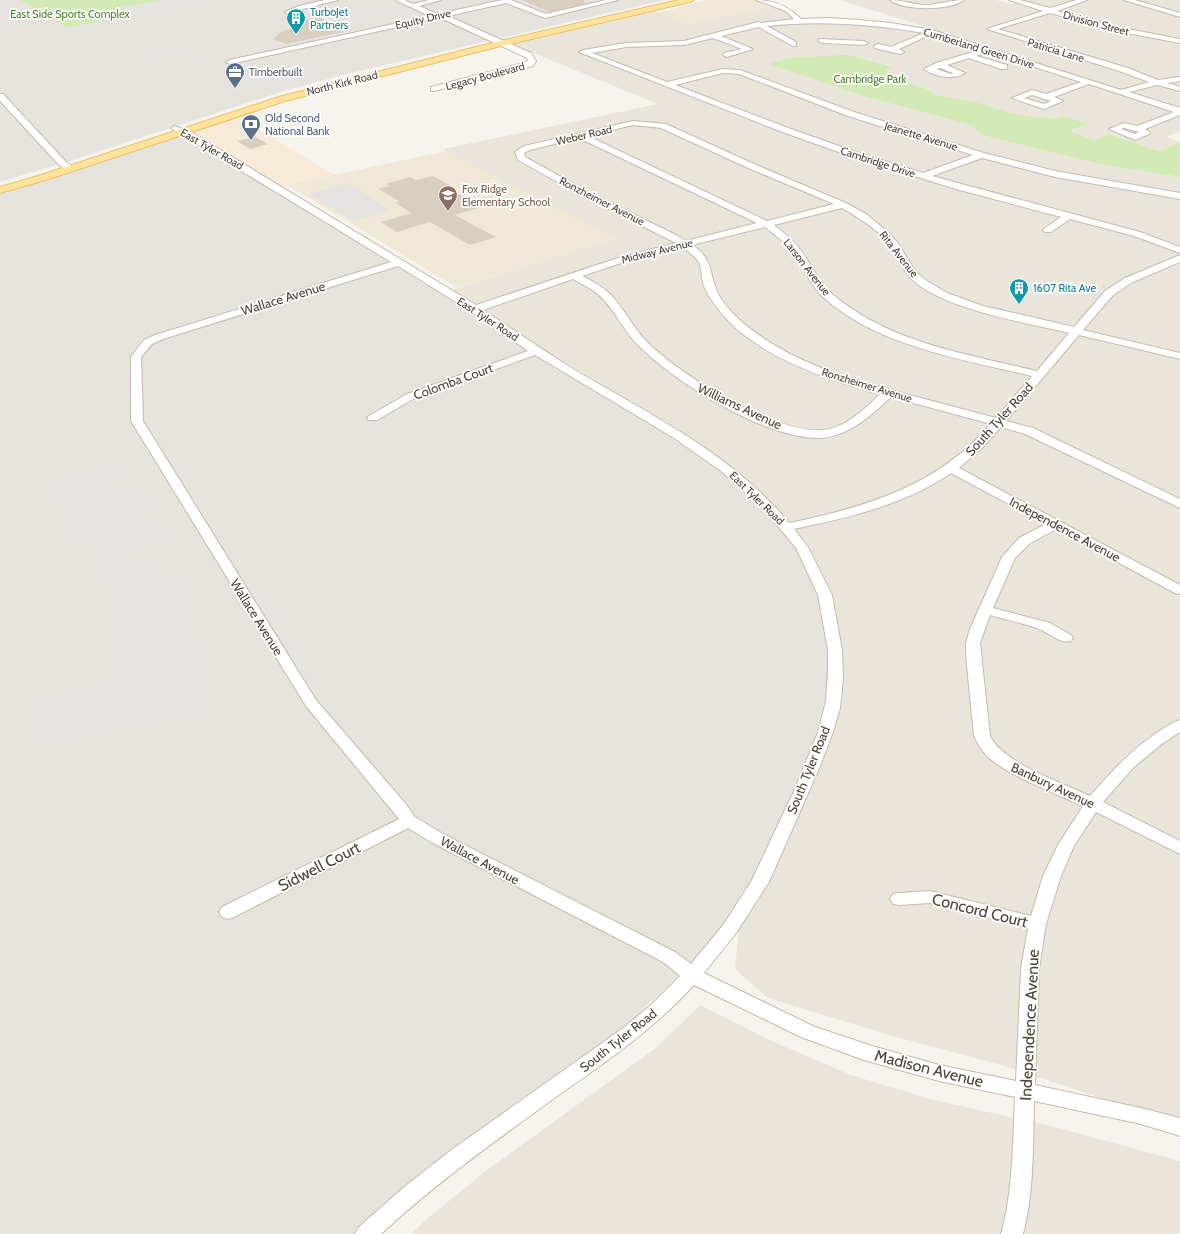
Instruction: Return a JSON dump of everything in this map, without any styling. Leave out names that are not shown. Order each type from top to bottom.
[{"type":"main road","name":"North Kirk Road","points":[[0,190],[179,129],[282,99],[497,43],[672,0]]},
{"type":"main road","name":"North Kirk Road","points":[[497,43],[690,0]]},
{"type":"main road","name":"North Kirk Road","points":[[0,184],[68,166]]},
{"type":"street","points":[[288,12],[301,7],[335,0]]},
{"type":"street","name":"Legacy Boulevard","points":[[398,0],[532,59],[530,64],[434,89]]},
{"type":"street","points":[[412,6],[438,0]]},
{"type":"street","name":"Equity Drive","points":[[230,62],[507,1],[545,16],[615,0]]},
{"type":"street","points":[[759,0],[788,10],[799,21]]},
{"type":"street","points":[[770,0],[792,8],[808,21]]},
{"type":"street","points":[[893,0],[924,8],[961,0]]},
{"type":"street","name":"Division Street","points":[[1012,0],[1116,29],[1180,41]]},
{"type":"street","points":[[1049,10],[1084,0]]},
{"type":"street","points":[[1127,0],[1180,15]]},
{"type":"street","name":"Patricia Lane","points":[[1049,10],[991,29],[1125,70],[1180,89]]},
{"type":"street","name":"Cumberland Green Drive","points":[[583,52],[626,45],[684,43],[758,24],[808,21],[840,31],[891,25],[932,32],[1180,112]]},
{"type":"street","points":[[758,24],[792,44]]},
{"type":"street","points":[[706,28],[749,49],[727,55]]},
{"type":"street","points":[[822,41],[840,31],[864,43]]},
{"type":"street","points":[[695,32],[690,34],[702,38]]},
{"type":"street","points":[[891,50],[932,32]]},
{"type":"street","points":[[878,46],[906,53]]},
{"type":"street","points":[[939,65],[987,50]]},
{"type":"street","name":"Cambridge Drive","points":[[583,52],[816,142],[923,176],[1137,234],[1180,250]]},
{"type":"street","points":[[969,56],[1004,67]]},
{"type":"street","name":"Jeanette Avenue","points":[[668,84],[724,71],[740,72],[851,114],[981,155],[1063,175],[1180,196]]},
{"type":"street","points":[[1121,92],[1158,82],[1180,79]]},
{"type":"street","points":[[1046,97],[1088,82]]},
{"type":"street","points":[[0,96],[68,166]]},
{"type":"street","points":[[1138,129],[1180,112]]},
{"type":"street","name":"Weber Road","points":[[519,154],[519,152],[527,148],[633,124],[652,124]]},
{"type":"street","name":"Rita Avenue","points":[[652,124],[663,126],[842,205],[877,226],[894,244],[911,272],[933,290],[943,295],[980,308],[1180,356]]},
{"type":"street","name":"East Tyler Road","points":[[179,129],[474,309],[536,351],[681,436],[729,470],[758,496],[787,527]]},
{"type":"street","name":"Larson Avenue","points":[[581,136],[768,225],[786,238],[796,249],[815,281],[826,294],[851,314],[899,336],[930,347],[1040,374]]},
{"type":"street","name":"Ronzheimer Avenue","points":[[519,154],[521,158],[589,196],[671,236],[685,245],[701,258],[706,266],[711,290],[721,306],[757,339],[782,354],[809,367],[845,381],[999,422],[1040,435],[1180,504]]},
{"type":"street","points":[[923,176],[981,155]]},
{"type":"street","name":"Midway Avenue","points":[[474,309],[621,260],[768,225],[842,205]]},
{"type":"street","points":[[1048,230],[1067,216]]},
{"type":"street","name":"South Tyler Road","points":[[366,1234],[412,1193],[458,1156],[635,1029],[669,999],[718,945],[742,913],[762,878],[813,767],[824,738],[832,708],[836,669],[832,623],[826,602],[811,566],[802,548],[787,527],[854,512],[889,500],[927,483],[950,468],[978,446],[1109,293],[1129,280],[1180,258]]},
{"type":"street","name":"Wallace Avenue","points":[[398,263],[154,340],[142,348],[136,357],[137,421],[311,703],[400,807],[409,821],[475,859],[670,957],[691,975]]},
{"type":"street","name":"Williams Avenue","points":[[574,276],[594,287],[606,296],[644,346],[663,363],[686,379],[719,398],[752,414],[797,432],[823,434],[836,431],[869,411],[888,393]]},
{"type":"street","name":"Colomba Court","points":[[373,418],[411,396],[536,351]]},
{"type":"street","name":"Independence Avenue","points":[[950,468],[1180,590]]},
{"type":"street","name":"Banbury Avenue","points":[[1056,524],[1024,541],[1013,551],[1006,563],[977,629],[973,643],[982,736],[986,744],[1003,761],[1094,803],[1180,848]]},
{"type":"street","points":[[986,610],[1045,626],[1066,638]]},
{"type":"street","name":"Independence Avenue","points":[[1012,1234],[1016,1220],[1022,1156],[1026,1092],[1030,968],[1037,924],[1052,876],[1066,845],[1094,803],[1128,763],[1158,739],[1180,725]]},
{"type":"street","name":"Sidwell Court","points":[[228,912],[409,821]]},
{"type":"street","name":"Concord Court","points":[[900,900],[930,897],[1037,924]]},
{"type":"street","name":"Madison Avenue","points":[[691,975],[808,1032],[857,1049],[939,1073],[1141,1116],[1180,1127]]},
{"type":"shaded area","points":[[0,0],[19,0],[67,28],[210,0],[664,0],[346,74],[284,91],[66,162],[0,92]]},
{"type":"shaded area","points":[[161,0],[220,0],[131,18],[114,9]]},
{"type":"shaded area","points":[[446,0],[458,0],[465,3],[462,4],[464,5],[447,9],[440,9],[428,4]]},
{"type":"shaded area","points":[[606,0],[629,0],[548,19],[542,16],[553,13],[552,12]]},
{"type":"shaded area","points":[[708,0],[757,0],[778,7],[688,24],[657,13]]},
{"type":"shaded area","points":[[840,0],[996,0],[1011,4],[1026,0],[1180,0],[1180,131],[1166,137],[1180,142],[1159,151],[1109,134],[1094,140],[1068,131],[1089,124],[1057,118],[1027,117],[935,95],[929,90],[890,76],[886,69],[892,66],[850,55],[788,58],[770,64],[863,96],[972,125],[981,135],[1100,164],[1180,177],[1180,257],[1120,282],[962,455],[940,471],[884,499],[842,513],[788,523],[741,475],[683,435],[450,291],[615,239],[443,149],[658,104],[509,43],[651,10],[688,24],[783,6],[793,11],[805,22],[838,21],[916,30],[926,27]]},
{"type":"shaded area","points":[[390,7],[398,12],[394,13],[391,11],[357,19],[354,17],[344,17]]},
{"type":"shaded area","points":[[328,10],[364,27],[350,30],[333,22],[342,20],[323,11]]},
{"type":"shaded area","points":[[185,46],[209,60],[205,61],[204,66],[199,67],[190,62],[203,59],[188,51],[140,60],[134,57]]},
{"type":"shaded area","points":[[242,73],[265,85],[249,89],[235,81],[240,80],[232,75]]},
{"type":"shaded area","points":[[0,100],[59,164],[0,182]]},
{"type":"shaded area","points":[[234,115],[335,175],[280,187],[188,131]]},
{"type":"shaded area","points":[[182,133],[675,436],[728,476],[758,503],[780,528],[806,564],[819,599],[829,637],[828,688],[811,755],[745,897],[691,963],[618,1034],[359,1234],[0,1234],[0,192]]},
{"type":"shaded area","name":"Fox Ridge Elementary School","points":[[447,151],[615,239],[458,288],[287,185]]},
{"type":"shaded area","points":[[346,183],[391,210],[353,221],[309,194]]},
{"type":"shaded area","points":[[1180,261],[1180,1122],[1135,1109],[1001,1065],[889,1035],[768,998],[735,969],[739,928],[829,740],[832,607],[793,529],[827,523],[868,512],[942,480],[984,446],[1113,294],[1122,287]]},
{"type":"shaded area","points":[[111,468],[115,491],[130,489],[135,490],[143,518],[152,517],[158,544],[129,550],[135,581],[165,576],[192,703],[181,705],[183,716],[33,747],[29,701],[124,682],[109,586],[113,585],[103,584],[96,537],[66,542],[57,477]]},
{"type":"shaded area","points":[[700,1005],[767,1039],[851,1075],[930,1099],[1051,1126],[1180,1161],[1180,1234],[411,1234],[428,1218],[487,1170],[656,1048]]},
{"type":"green space","name":"East Side Sports Complex","points":[[19,0],[208,0],[67,28]]},
{"type":"green space","name":"Cambridge Park","points":[[850,55],[893,67],[886,69],[890,76],[929,90],[935,95],[975,102],[1009,113],[1034,117],[1057,118],[1064,116],[1089,124],[1069,131],[1094,140],[1109,134],[1159,151],[1180,142],[1180,177],[1100,164],[981,135],[971,125],[863,96],[769,64],[788,58]]},
{"type":"building","points":[[522,0],[584,0],[584,4],[549,12]]},
{"type":"building","points":[[313,18],[321,18],[347,31],[286,44],[273,39],[282,31],[299,27],[291,23]]},
{"type":"building","name":"Old Second National Bank","points":[[255,137],[268,144],[250,149],[237,141]]},
{"type":"building","points":[[433,176],[451,186],[446,187],[482,207],[455,215],[496,237],[470,245],[430,222],[397,232],[381,222],[412,213],[395,203],[399,201],[378,189],[390,186],[386,184],[410,177],[416,180]]},
{"type":"place","name":"TurboJet Partners","points":[[296,35]]},
{"type":"place","name":"Timberbuilt","points":[[235,89]]},
{"type":"place","name":"Old Second National Bank","points":[[251,141]]},
{"type":"place","name":"Fox Ridge Elementary School","points":[[448,212]]},
{"type":"place","name":"1607 Rita Ave","points":[[1019,305]]}]
